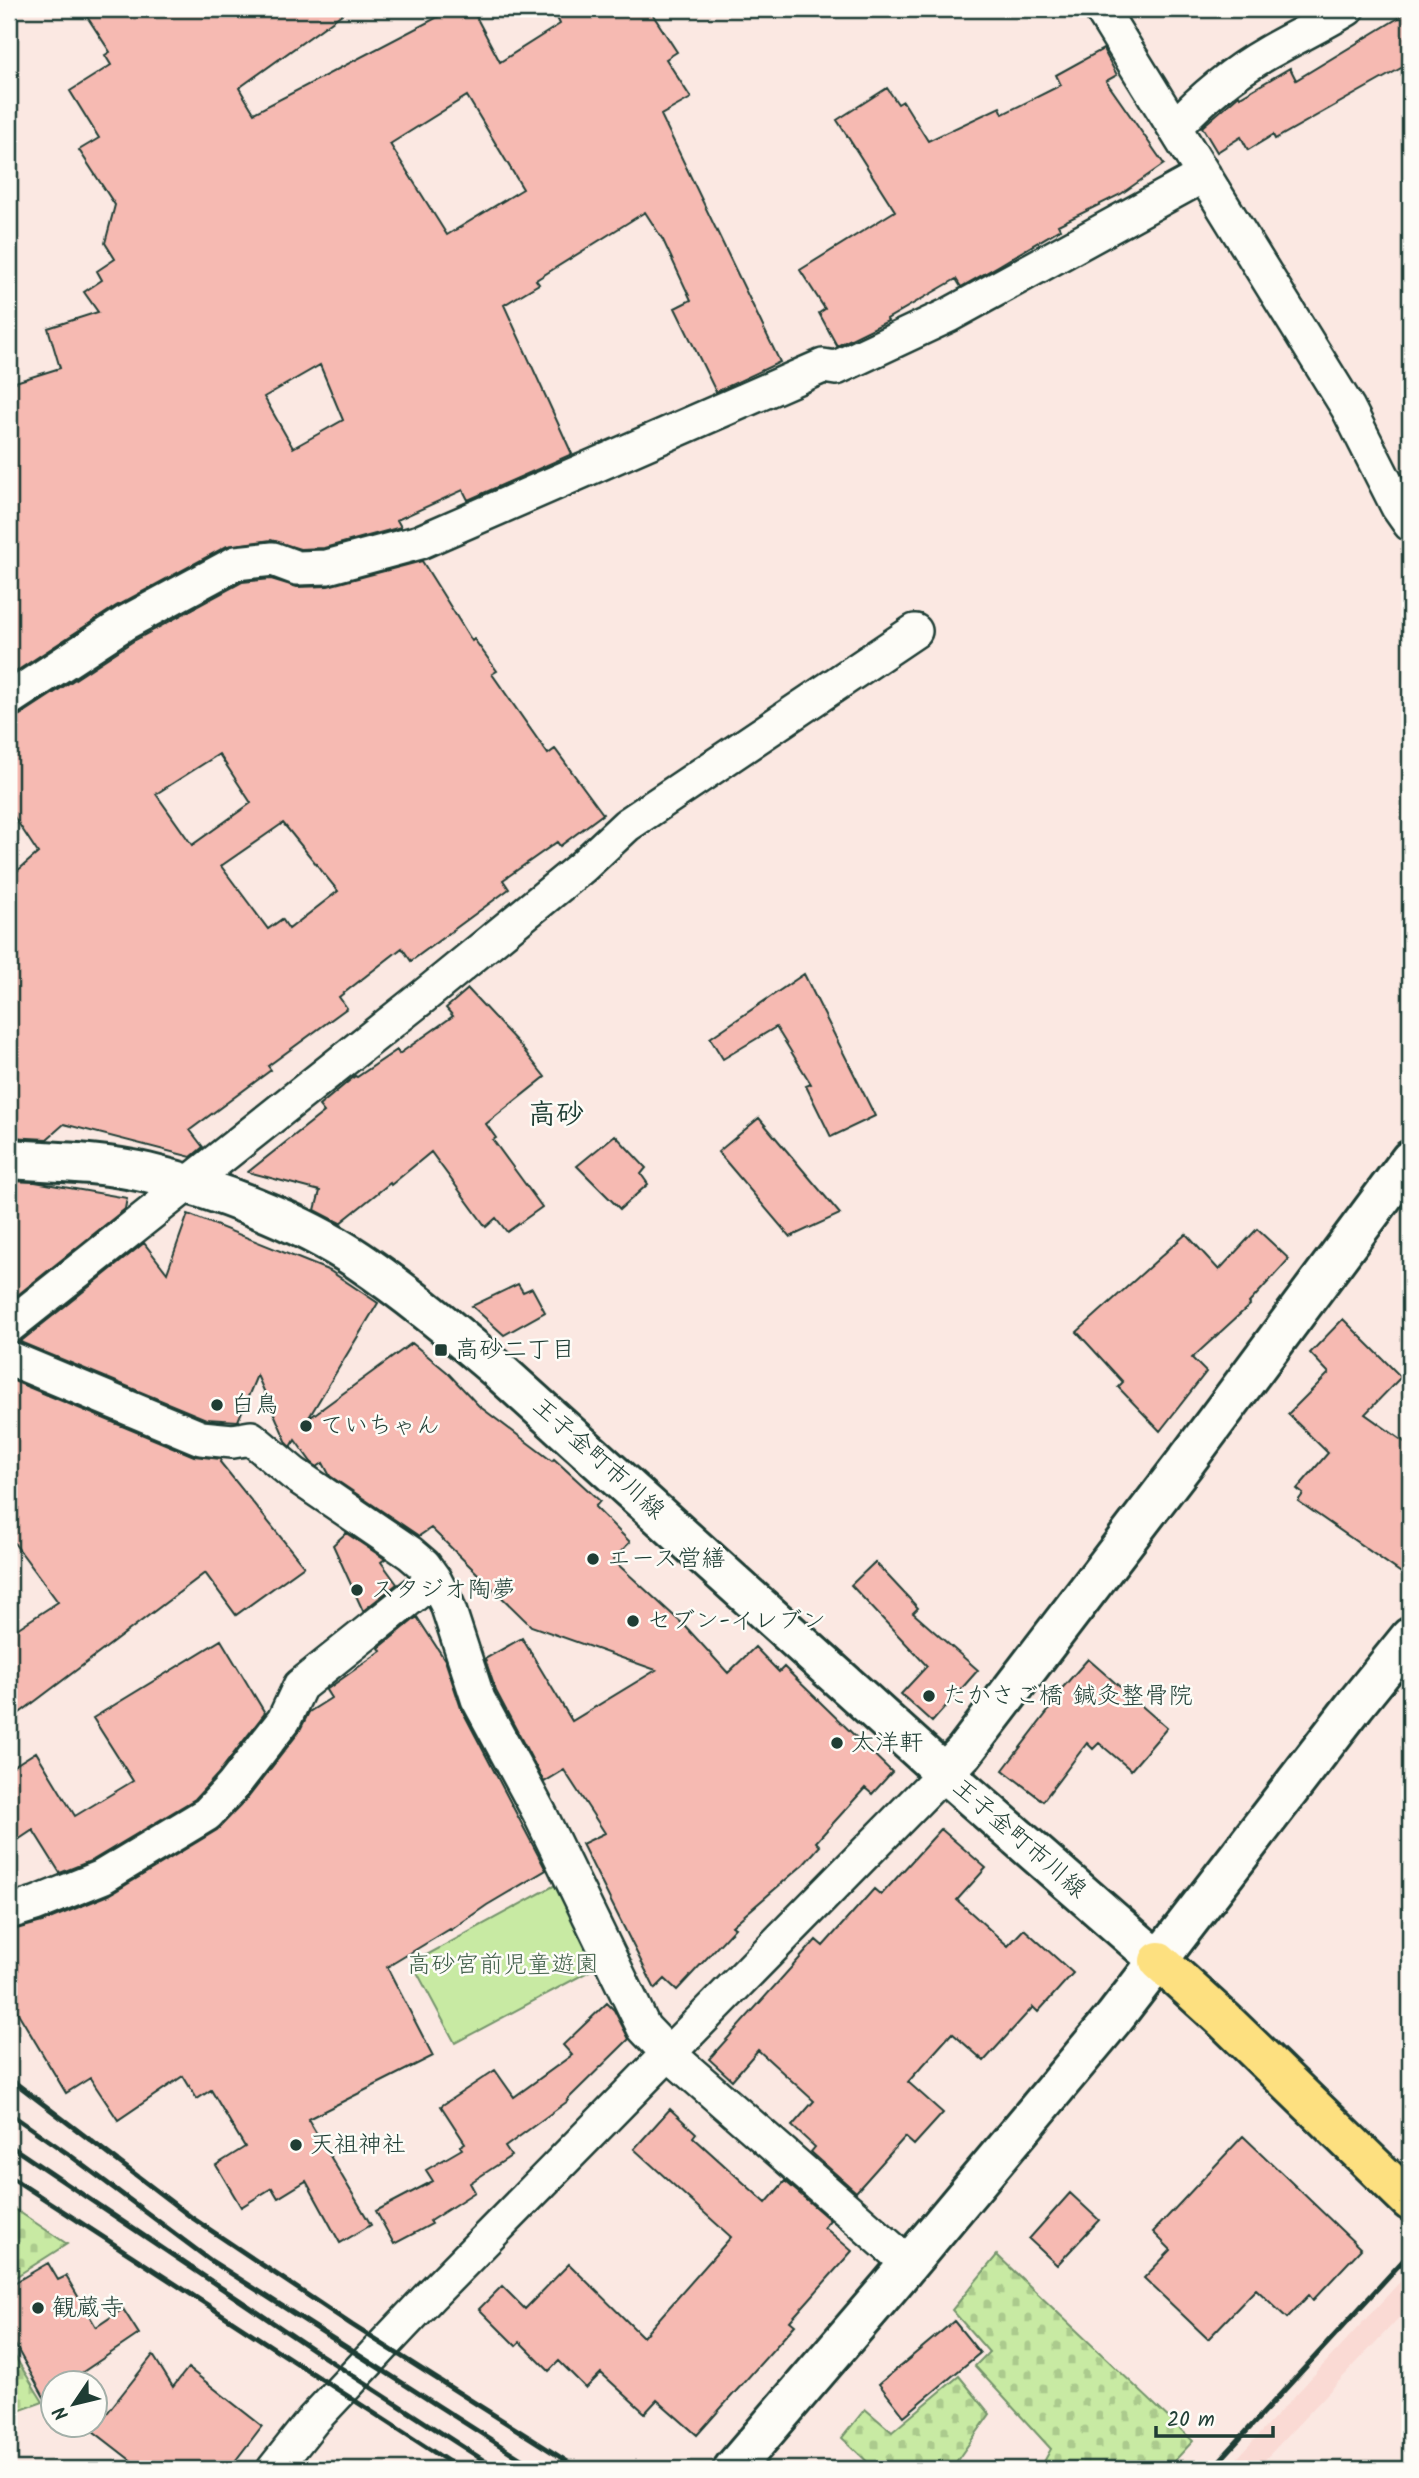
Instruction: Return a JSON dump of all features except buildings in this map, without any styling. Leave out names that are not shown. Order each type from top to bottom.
[{"type":"main road","name":"王子金町市川線","points":[[1158,1961],[1224,2020],[1410,2201]]},
{"type":"street","points":[[1101,9],[1348,408],[1410,524]]},
{"type":"street","points":[[1175,127],[1221,83],[1265,54],[1347,9]]},
{"type":"street","points":[[9,699],[125,622],[236,564],[273,559],[297,568],[327,567],[420,542],[823,366],[836,368],[949,315],[1204,175]]},
{"type":"street","points":[[9,1326],[424,996],[582,867],[627,825],[915,631]]},
{"type":"street","name":"王子金町市川線","points":[[9,1159],[102,1165],[145,1172],[186,1183],[236,1200],[304,1230],[357,1259],[432,1314],[574,1436],[944,1773],[1158,1961]]},
{"type":"street","points":[[274,2469],[313,2420],[430,2295],[964,1752],[1159,1497],[1410,1160]]},
{"type":"street","points":[[9,1358],[201,1438],[233,1441],[251,1438],[294,1474],[410,1553],[424,1566],[447,1604],[478,1699],[540,1812],[644,2028],[668,2053],[909,2264]]},
{"type":"street","points":[[9,1912],[102,1877],[207,1814],[232,1787],[284,1720],[300,1686],[434,1579]]},
{"type":"street","points":[[733,2469],[909,2264],[1114,2018],[1410,1637]]},
{"type":"shaded area","points":[[1410,2271],[1410,2306],[1256,2469],[1227,2469]]},
{"type":"green space","name":"高砂宮前児童遊園","points":[[559,1883],[599,1966],[455,2043],[412,1963]]},
{"type":"green space","points":[[9,2205],[67,2244],[9,2281]]},
{"type":"green space","points":[[997,2255],[1193,2441],[1167,2469],[1040,2469],[1051,2449],[975,2366],[989,2352],[952,2310]]},
{"type":"green space","points":[[9,2347],[38,2394],[38,2404],[9,2414]]},
{"type":"green space","points":[[959,2376],[990,2414],[951,2469],[938,2466],[935,2469],[875,2469],[842,2438],[865,2409],[892,2432]]},
{"type":"railway","points":[[9,2078],[191,2217],[352,2325],[579,2469]]},
{"type":"railway","points":[[9,2113],[210,2260],[537,2469]]},
{"type":"railway","points":[[9,2145],[321,2355],[497,2469]]},
{"type":"railway","points":[[9,2176],[460,2469]]},
{"type":"railway","points":[[1212,2469],[1410,2253]]},
{"type":"place","name":"高砂二丁目","points":[[441,1350]]},
{"type":"place","name":"白鳥","points":[[217,1405]]},
{"type":"place","name":"ていちゃん","points":[[306,1426]]},
{"type":"place","name":"エース営繕","points":[[593,1559]]},
{"type":"place","name":"スタジオ陶夢","points":[[357,1590]]},
{"type":"place","name":"セブン-イレブン","points":[[633,1621]]},
{"type":"place","name":"たかさご橋 鍼灸整骨院","points":[[929,1696]]},
{"type":"place","name":"太洋軒","points":[[837,1743]]},
{"type":"place","name":"天祖神社","points":[[296,2145]]},
{"type":"place","name":"観蔵寺","points":[[38,2308]]},
{"type":"district","name":"高砂","points":[[556,1115]]}]
